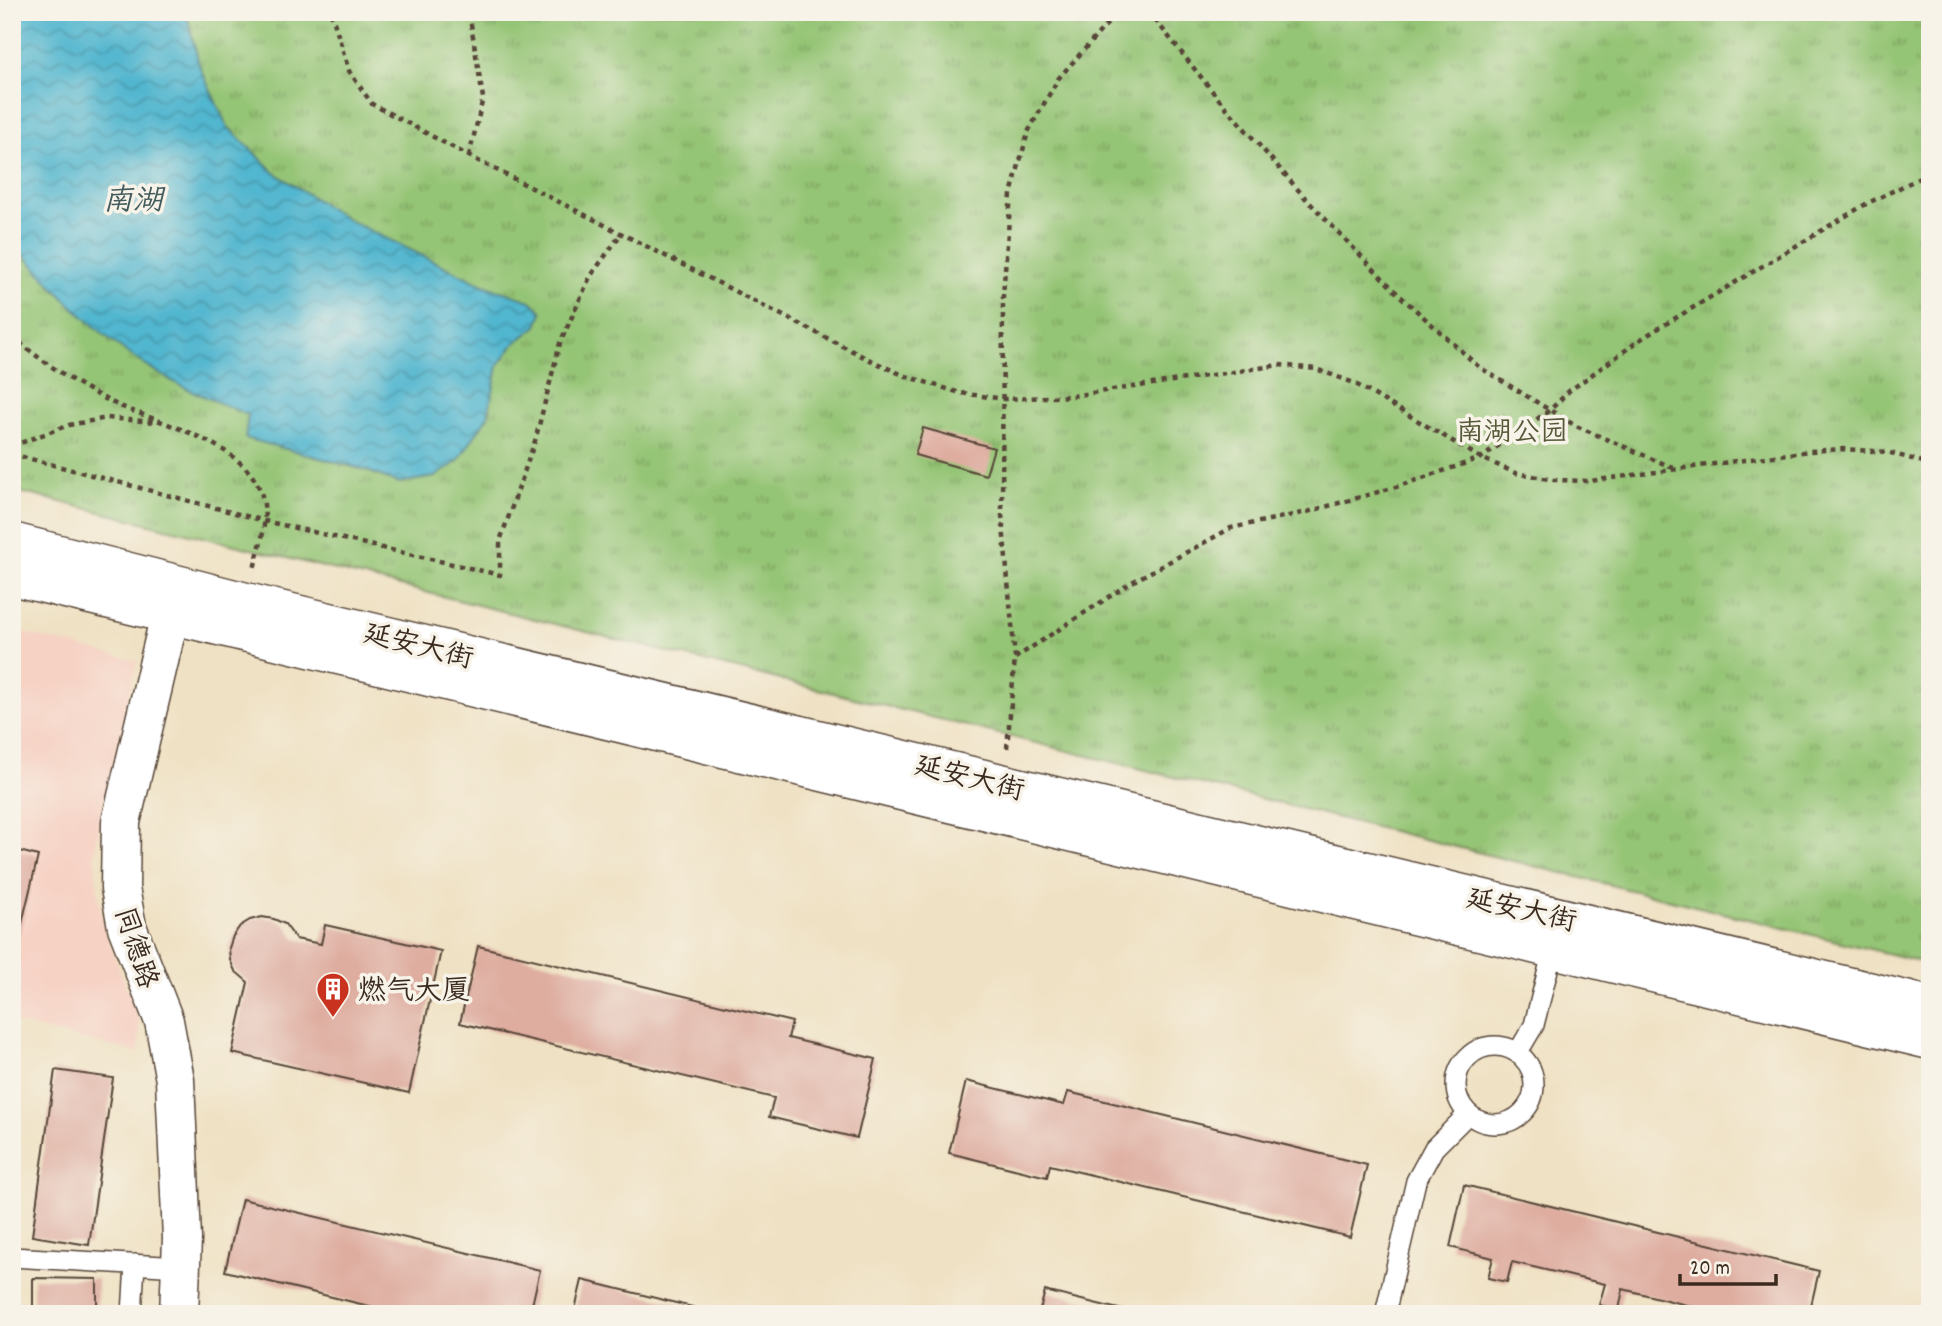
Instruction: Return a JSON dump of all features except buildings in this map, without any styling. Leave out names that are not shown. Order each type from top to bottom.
[{"type":"main road","name":"延安大街","points":[[12,541],[173,600],[246,602],[1930,1006]]},
{"type":"main road","name":"延安大街","points":[[12,576],[173,600],[1553,950],[1930,1040]]},
{"type":"main road","name":"同德路","points":[[173,600],[121,822],[120,888],[127,927],[164,1021],[175,1080],[181,1239],[179,1314]]},
{"type":"lane","points":[[1518,1052],[1534,1025],[1553,950]]},
{"type":"lane","points":[[1489,1045],[1504,1046],[1518,1052],[1529,1063],[1534,1076],[1532,1102],[1524,1113],[1514,1121],[1490,1125],[1468,1114],[1459,1102],[1455,1088],[1457,1073],[1464,1060],[1489,1045]]},
{"type":"lane","points":[[1385,1314],[1416,1181],[1433,1148],[1468,1114]]},
{"type":"lane","points":[[12,1257],[180,1267]]},
{"type":"lane","points":[[132,1314],[135,1264]]},
{"type":"path","points":[[331,12],[349,71],[372,104],[879,365],[960,393],[1004,399],[1072,396],[1279,365],[1316,369],[1354,383],[1481,458],[1516,473],[1554,480],[1590,481],[1810,451],[1843,449],[1887,452],[1930,464]]},
{"type":"path","points":[[469,12],[483,98],[469,156]]},
{"type":"path","points":[[1003,784],[1015,658],[1002,514],[1003,295],[1011,194],[1028,132],[1058,79],[1121,12]]},
{"type":"path","points":[[1149,12],[1217,97],[1308,201],[1398,294],[1479,367],[1576,426],[1677,469]]},
{"type":"path","points":[[1015,658],[1132,582],[1231,528],[1320,509],[1481,458],[1550,410],[1569,391],[1644,337],[1866,204],[1930,173]]},
{"type":"path","points":[[12,454],[265,521],[500,575],[500,541],[535,441],[560,343],[590,277],[621,234]]},
{"type":"path","points":[[12,337],[110,401],[220,447],[250,472],[261,491],[265,521],[246,602]]},
{"type":"path","points":[[12,446],[69,425],[107,418],[160,422]]},
{"type":"shaded area","points":[[12,630],[137,661],[94,855],[106,935],[139,1018],[139,1053],[12,1022]]},
{"type":"green space","name":"南湖公园","points":[[12,12],[1930,12],[1930,964],[12,490]]},
{"type":"water","name":"南湖","points":[[12,12],[186,12],[200,68],[227,126],[275,173],[346,219],[483,285],[531,301],[542,312],[537,326],[515,343],[498,366],[488,416],[458,461],[435,477],[398,483],[365,470],[245,438],[248,415],[183,387],[150,368],[107,337],[48,282],[12,241]]},
{"type":"place","name":"燃气大厦","points":[[333,1019]]}]
